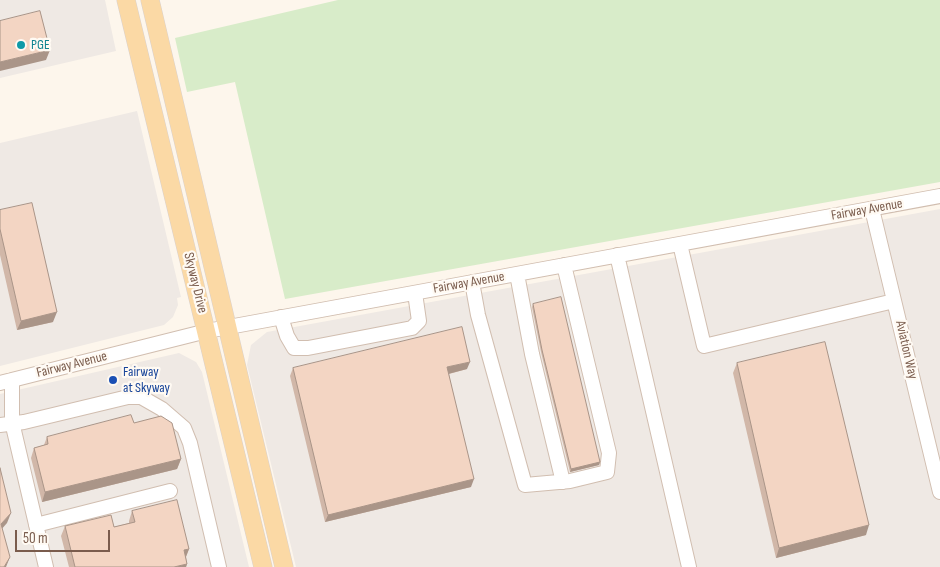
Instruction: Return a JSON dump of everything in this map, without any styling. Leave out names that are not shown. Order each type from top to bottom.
[{"type":"main road","name":"Skyway Drive","points":[[126,0],[263,567]]},
{"type":"main road","name":"Skyway Drive","points":[[150,0],[284,567]]},
{"type":"street","name":"Fairway Avenue","points":[[6,381],[227,327],[940,196]]},
{"type":"street","name":"Aviation Way","points":[[872,209],[940,492]]},
{"type":"street","points":[[680,244],[704,346],[894,301]]},
{"type":"street","points":[[616,255],[690,567]]},
{"type":"street","points":[[472,282],[478,315],[525,485],[563,482],[608,472],[609,453],[564,265]]},
{"type":"street","points":[[517,274],[532,354],[563,482]]},
{"type":"street","points":[[282,317],[287,336],[294,348],[308,348],[412,328],[419,321],[415,293]]},
{"type":"street","points":[[6,381],[6,424],[36,525],[46,567]]},
{"type":"street","points":[[6,424],[24,422],[128,397],[141,397],[162,409],[184,428],[187,436],[219,567]]},
{"type":"street","points":[[36,525],[170,491]]},
{"type":"shaded area","points":[[0,0],[105,0],[116,51],[0,78]]},
{"type":"shaded area","points":[[137,111],[181,297],[177,298],[178,305],[173,317],[164,325],[0,366],[0,143]]},
{"type":"shaded area","points":[[940,209],[940,567],[296,567],[247,365],[251,345],[267,332]]},
{"type":"shaded area","points":[[179,353],[196,362],[202,372],[249,567],[0,567],[0,394]]},
{"type":"green space","points":[[338,0],[940,0],[940,182],[285,299],[235,82],[187,92],[175,38]]},
{"type":"building","name":"PGE","points":[[40,11],[50,50],[0,62],[0,21]]},
{"type":"building","points":[[32,203],[57,312],[21,321],[0,229],[0,210]]},
{"type":"building","points":[[561,297],[600,462],[571,469],[542,350],[533,304]]},
{"type":"building","points":[[462,327],[470,362],[447,367],[474,479],[328,515],[293,368]]},
{"type":"building","points":[[825,342],[869,525],[779,548],[737,363]]},
{"type":"building","points":[[131,415],[134,423],[161,416],[172,423],[181,459],[45,492],[34,448],[48,444],[47,437]]},
{"type":"building","points":[[0,468],[11,513],[1,524],[10,557],[4,567],[0,567]]},
{"type":"building","points":[[177,500],[189,549],[184,550],[187,564],[174,567],[75,567],[65,526],[111,515],[114,527],[135,522],[132,511]]},
{"type":"place","name":"PGE","points":[[21,45]]},
{"type":"place","name":"Fairway at Skyway","points":[[113,380]]}]
